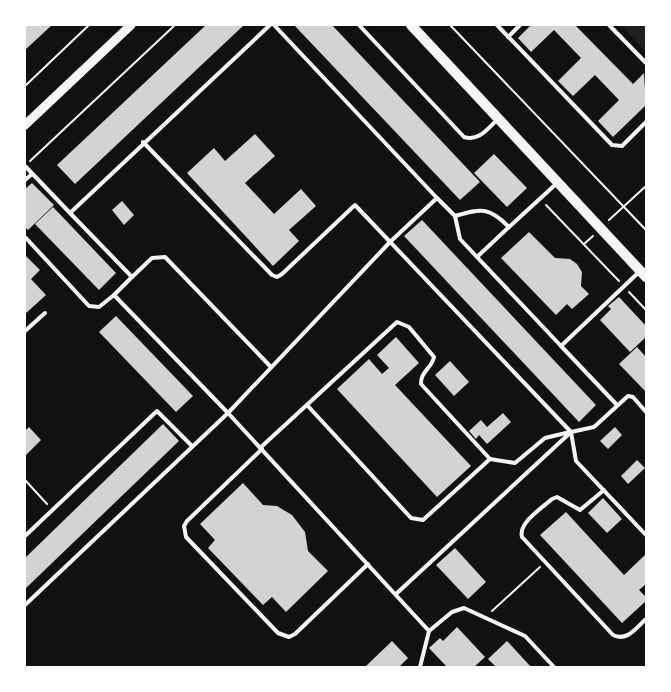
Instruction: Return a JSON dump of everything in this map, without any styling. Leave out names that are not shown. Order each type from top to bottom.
[{"type":"main road","points":[[411,25],[643,274]]},
{"type":"street","points":[[25,125],[130,25]]},
{"type":"lane","points":[[70,212],[270,25]]},
{"type":"lane","points":[[274,25],[455,216],[460,239],[617,405]]},
{"type":"lane","points":[[359,25],[464,137],[470,139],[481,135],[498,118]]},
{"type":"lane","points":[[497,25],[612,145],[622,146],[646,122]]},
{"type":"lane","points":[[508,37],[520,25]]},
{"type":"lane","points":[[609,25],[646,63]]},
{"type":"lane","points":[[143,142],[276,277],[282,274],[355,205],[571,432],[575,458],[646,535]]},
{"type":"lane","points":[[25,166],[132,277]]},
{"type":"lane","points":[[25,180],[32,174]]},
{"type":"lane","points":[[477,257],[558,182]]},
{"type":"lane","points":[[25,605],[228,413],[270,366],[390,242],[437,198]]},
{"type":"lane","points":[[455,216],[477,209],[488,211],[509,227]]},
{"type":"lane","points":[[25,237],[89,306],[99,307],[152,258],[165,257],[270,366]]},
{"type":"lane","points":[[561,346],[624,287],[643,274]]},
{"type":"lane","points":[[114,294],[261,448],[429,631]]},
{"type":"lane","points":[[25,331],[45,313]]},
{"type":"lane","points":[[368,564],[289,637],[278,633],[186,537],[184,526],[261,448],[397,322],[403,323],[432,352],[434,357],[433,362],[422,374],[420,384],[490,459],[515,463],[546,438],[594,427],[628,396],[633,398],[646,412]]},
{"type":"lane","points":[[307,405],[412,518],[418,520],[423,520],[490,459]]},
{"type":"lane","points":[[25,536],[157,411],[192,446]]},
{"type":"lane","points":[[396,594],[571,432]]},
{"type":"lane","points":[[604,490],[580,510],[562,498],[552,499],[524,524],[521,533],[522,538],[613,635],[622,638],[628,636],[646,619]]},
{"type":"lane","points":[[420,667],[429,631],[458,609],[464,608],[525,636],[554,667]]},
{"type":"path","points":[[25,86],[89,25]]},
{"type":"path","points":[[25,166],[176,25]]},
{"type":"path","points":[[450,25],[646,230]]},
{"type":"path","points":[[584,244],[646,186]]},
{"type":"path","points":[[540,198],[646,310]]},
{"type":"path","points":[[25,480],[53,510]]},
{"type":"path","points":[[485,617],[545,562]]},
{"type":"shaded area","points":[[620,25],[646,25],[646,52]]},
{"type":"building","points":[[25,25],[52,25],[25,50]]},
{"type":"building","points":[[206,25],[244,25],[75,184],[57,165]]},
{"type":"building","points":[[294,25],[332,25],[480,182],[460,200]]},
{"type":"building","points":[[531,25],[575,25],[633,84],[644,73],[646,105],[613,137],[598,121],[619,100],[595,75],[573,96],[558,81],[581,58],[554,30],[531,52],[518,38]]},
{"type":"building","points":[[255,134],[275,156],[245,183],[274,214],[301,189],[316,206],[289,230],[299,241],[273,266],[187,173],[214,148],[225,161]]},
{"type":"building","points":[[494,154],[527,188],[507,207],[474,173]]},
{"type":"building","points":[[32,183],[54,205],[28,230],[25,227],[25,189]]},
{"type":"building","points":[[122,201],[134,215],[124,225],[112,210]]},
{"type":"building","points":[[53,207],[116,273],[99,290],[35,224]]},
{"type":"building","points":[[422,220],[596,405],[579,422],[404,236]]},
{"type":"building","points":[[529,232],[555,258],[570,259],[577,264],[582,272],[581,286],[589,294],[572,309],[567,304],[556,315],[501,258]]},
{"type":"building","points":[[25,255],[40,270],[31,279],[46,295],[25,314]]},
{"type":"building","points":[[619,297],[646,326],[646,337],[630,352],[600,320],[611,309],[608,306]]},
{"type":"building","points":[[116,316],[193,396],[176,412],[99,332]]},
{"type":"building","points":[[396,337],[419,363],[395,385],[471,466],[437,497],[337,389],[369,359],[382,374],[389,368],[377,355]]},
{"type":"building","points":[[637,347],[646,357],[646,392],[619,364]]},
{"type":"building","points":[[450,361],[469,382],[454,396],[435,375]]},
{"type":"building","points":[[503,413],[511,422],[487,444],[479,435],[476,439],[469,431],[481,420],[487,427]]},
{"type":"building","points":[[163,424],[179,441],[25,589],[25,558]]},
{"type":"building","points":[[29,427],[41,440],[25,456],[25,431]]},
{"type":"building","points":[[615,427],[622,435],[608,449],[600,441]]},
{"type":"building","points":[[637,460],[645,468],[628,484],[621,476]]},
{"type":"building","points":[[243,483],[263,505],[277,506],[292,515],[305,532],[308,551],[328,571],[286,612],[272,597],[263,605],[208,548],[215,540],[200,524]]},
{"type":"building","points":[[603,498],[622,519],[607,533],[588,513]]},
{"type":"building","points":[[566,512],[624,575],[646,554],[646,584],[639,590],[646,597],[646,601],[622,623],[540,535]]},
{"type":"building","points":[[455,548],[486,582],[468,599],[436,565]]},
{"type":"building","points":[[457,627],[485,657],[474,667],[447,667],[429,648],[440,638],[443,641]]},
{"type":"building","points":[[392,641],[408,658],[399,667],[365,667]]},
{"type":"building","points":[[507,641],[531,667],[496,667],[488,659]]}]
